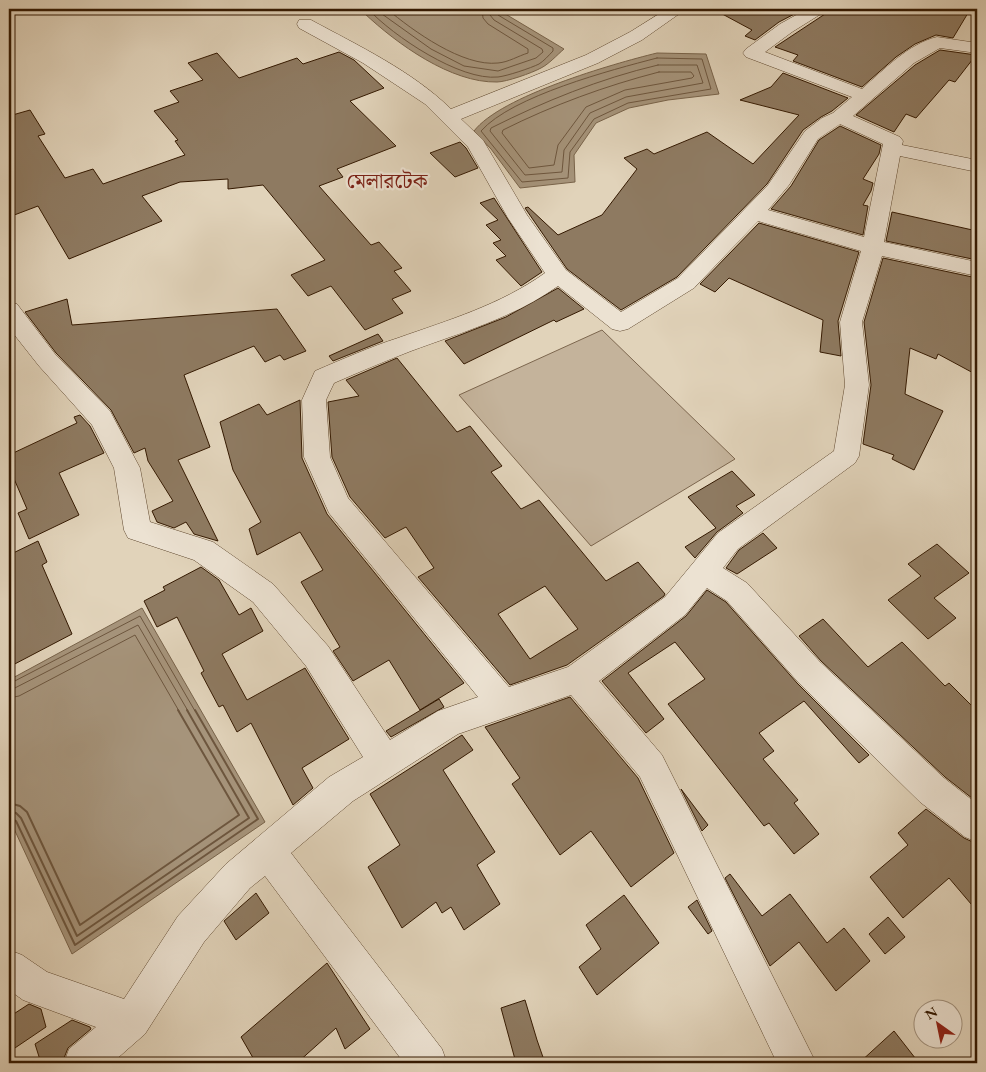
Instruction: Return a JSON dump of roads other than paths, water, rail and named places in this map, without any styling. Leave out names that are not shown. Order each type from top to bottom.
[{"type":"street","points":[[449,117],[592,60],[636,36],[678,9]]},
{"type":"street","points":[[818,9],[786,28],[752,53],[865,96]]},
{"type":"street","points":[[306,24],[369,59],[431,100],[449,117],[476,144],[518,218],[558,274],[620,323],[686,283],[754,213],[781,182],[806,141],[825,122],[840,117],[908,59],[937,42],[977,48]]},
{"type":"street","points":[[84,1063],[132,1021],[191,929],[238,876],[341,789],[448,722],[577,680],[675,606],[728,541],[846,456],[857,385],[851,322],[872,247],[893,141],[840,117]]},
{"type":"street","points":[[892,149],[977,166]]},
{"type":"street","points":[[754,213],[872,247],[977,269]]},
{"type":"street","points":[[503,704],[338,505],[317,457],[314,400],[324,377],[381,353],[489,316],[543,286],[558,274]]},
{"type":"street","points":[[9,310],[47,360],[101,418],[127,468],[138,530],[204,551],[263,593],[316,656],[385,762]]},
{"type":"street","points":[[704,570],[737,592],[809,672],[932,790],[977,825]]},
{"type":"street","points":[[577,680],[651,766],[797,1063]]},
{"type":"street","points":[[268,851],[428,1063]]},
{"type":"street","points":[[9,968],[36,987],[132,1021]]},
{"type":"water","points":[[363,9],[497,9],[564,49],[544,66],[525,75],[501,82],[479,81],[443,69],[408,49],[377,25],[364,13]]},
{"type":"water","points":[[657,53],[706,54],[719,94],[668,100],[629,108],[596,123],[574,155],[575,182],[520,188],[491,149],[474,131],[488,118],[532,94],[586,73]]},
{"type":"water","points":[[142,608],[265,822],[72,954],[9,818],[9,680]]},
{"type":"district","name":"মেলারটেক","points":[[387,181]]}]
